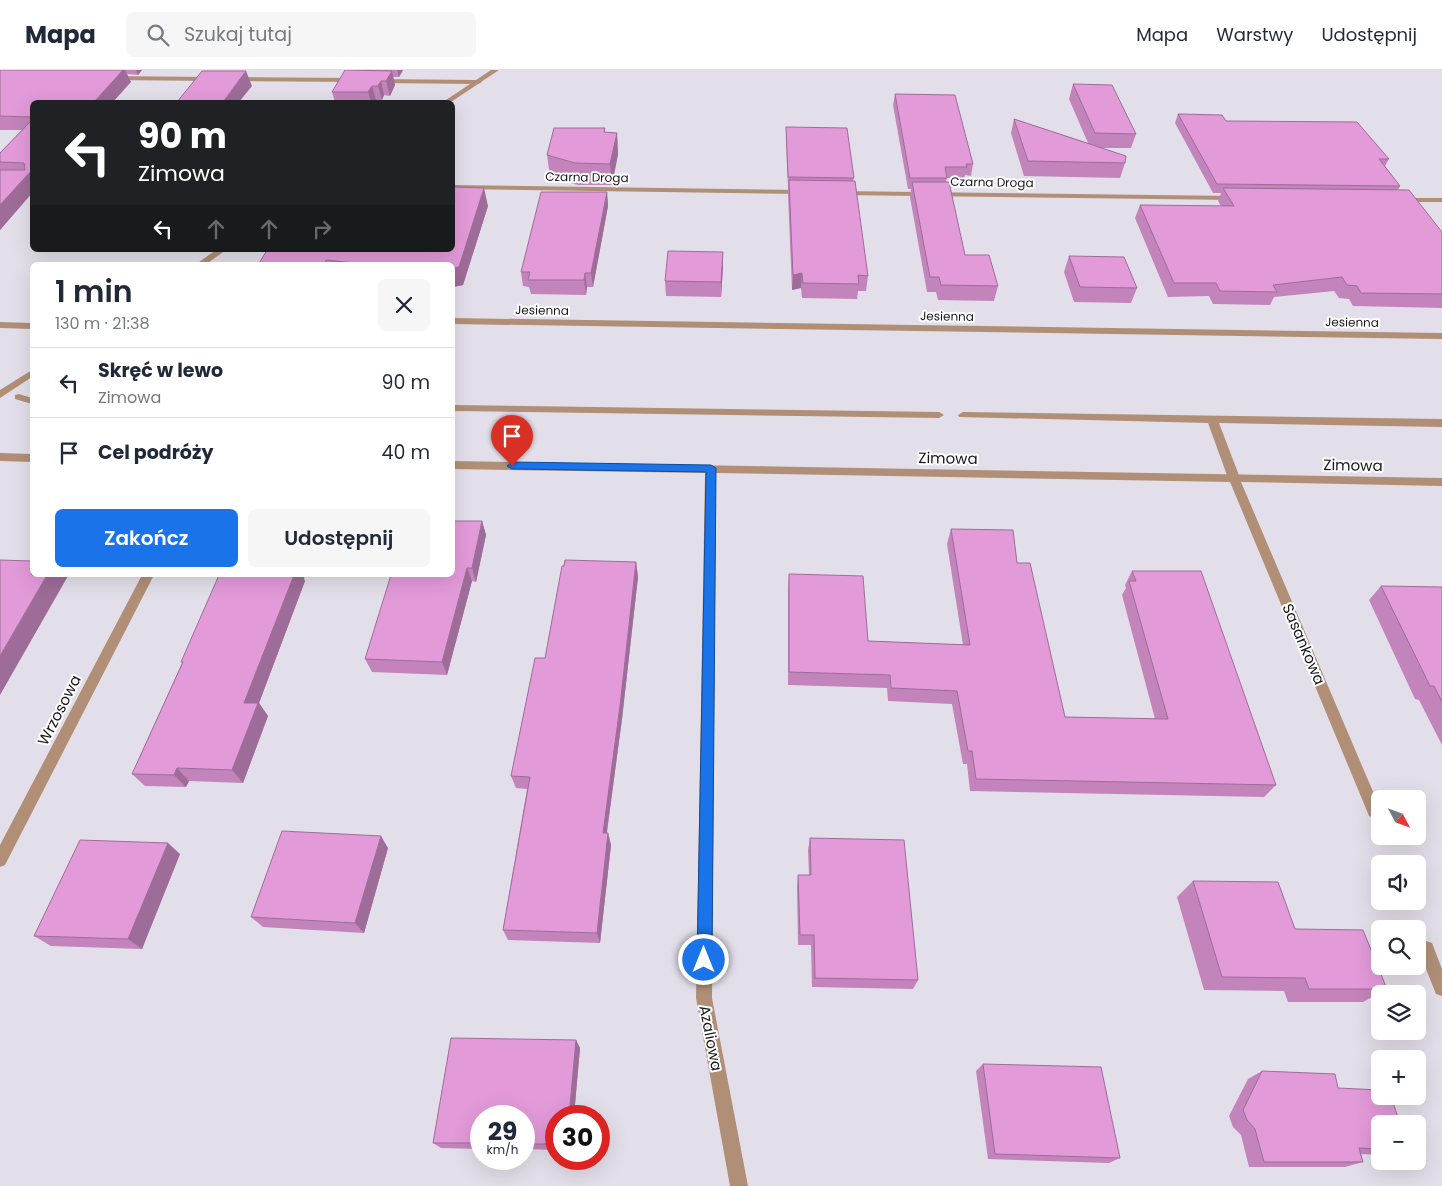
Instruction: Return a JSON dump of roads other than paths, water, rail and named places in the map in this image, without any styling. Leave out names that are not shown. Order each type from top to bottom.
[{"type":"street","points":[[450,100],[496,70]]},
{"type":"street","points":[[110,78],[219,79]]},
{"type":"street","points":[[229,79],[478,82]]},
{"type":"street","name":"Czarna Droga","points":[[455,188],[818,192]]},
{"type":"street","name":"Czarna Droga","points":[[828,192],[1240,198]]},
{"type":"street","points":[[1394,200],[1442,200]]},
{"type":"street","points":[[204,262],[219,252]]},
{"type":"street","name":"Jesienna","points":[[455,321],[1442,336]]},
{"type":"street","points":[[0,325],[30,326]]},
{"type":"street","points":[[0,395],[30,374]]},
{"type":"street","points":[[19,397],[30,400]]},
{"type":"street","points":[[455,408],[939,415]]},
{"type":"street","points":[[963,415],[1442,423]]},
{"type":"street","name":"Sasankowa","points":[[1212,419],[1234,478],[1371,804]]},
{"type":"street","points":[[0,457],[30,458]]},
{"type":"street","name":"Zimowa","points":[[455,465],[1442,482]]},
{"type":"street","name":"Azaliowa","points":[[711,468],[704,998],[739,1186]]},
{"type":"street","name":"Wrzosowa","points":[[0,860],[147,577]]},
{"type":"street","points":[[1426,949],[1442,988]]}]
